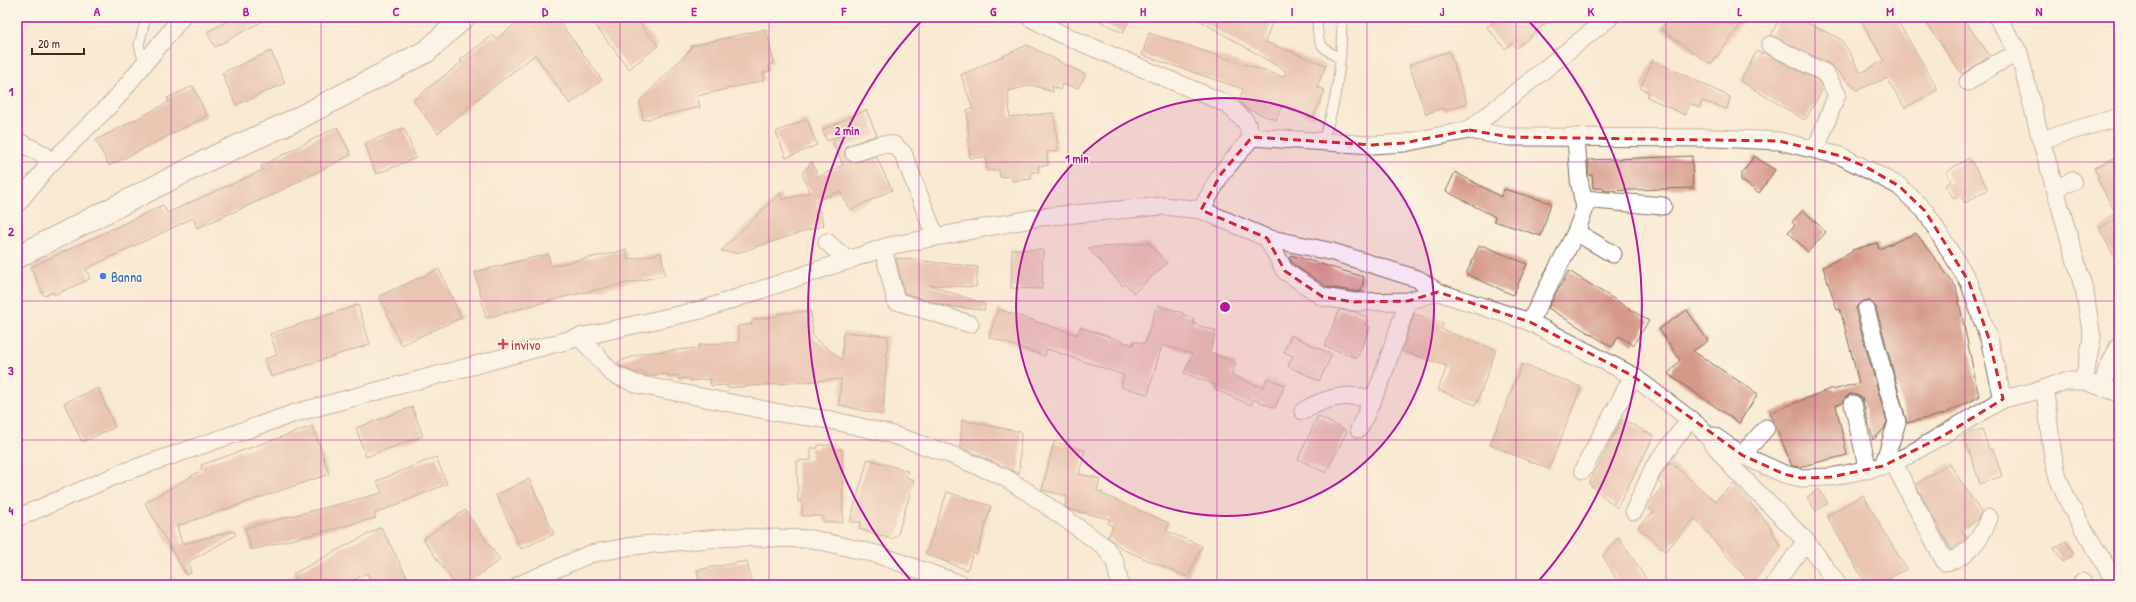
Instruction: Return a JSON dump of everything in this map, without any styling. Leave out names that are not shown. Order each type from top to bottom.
[{"type":"main road","points":[[17,257],[214,157],[295,120],[427,50],[464,17]]},
{"type":"street","points":[[17,204],[48,166],[114,101],[182,17]]},
{"type":"street","points":[[1029,17],[1061,34],[1228,104],[1246,122],[1252,137]]},
{"type":"street","points":[[1469,130],[1610,17]]},
{"type":"street","points":[[1997,17],[2020,53],[2042,140],[2085,293],[2092,338],[2084,381]]},
{"type":"street","points":[[1770,45],[1825,74],[1837,94],[1816,149]]},
{"type":"street","points":[[1968,82],[1995,64],[2020,53]]},
{"type":"street","points":[[2042,140],[2119,117]]},
{"type":"street","points":[[1252,137],[1352,145],[1404,143],[1469,130],[1510,137],[1715,138],[1778,141],[1841,156],[1866,167],[1899,186],[1926,211],[1969,282],[1989,339],[2003,399]]},
{"type":"street","points":[[1201,210],[1221,174],[1252,137]]},
{"type":"street","points":[[1530,322],[1576,232],[1585,208],[1579,180],[1576,137]]},
{"type":"street","points":[[17,141],[44,154],[48,166]]},
{"type":"street","points":[[854,153],[882,144],[894,145],[903,153],[935,236]]},
{"type":"street","points":[[2055,188],[2073,181]]},
{"type":"street","points":[[1583,199],[1663,206]]},
{"type":"street","points":[[17,518],[124,472],[241,431],[335,402],[580,337],[705,309],[883,248],[935,236],[1041,217],[1163,206],[1201,210],[1267,238],[1333,252],[1384,268],[1418,280],[1438,292],[1530,322],[1633,376],[1695,423],[1742,455],[1784,474],[1801,478],[1832,477],[1881,466],[1943,436],[2003,399],[2044,389],[2065,381],[2084,381],[2119,393]]},
{"type":"street","points":[[1576,232],[1613,254]]},
{"type":"street","points":[[1267,238],[1285,271],[1323,297],[1354,302],[1408,301],[1438,292]]},
{"type":"street","points":[[826,242],[848,261]]},
{"type":"street","points":[[883,248],[896,301],[970,324]]},
{"type":"street","points":[[1359,429],[1381,381],[1408,301]]},
{"type":"street","points":[[1866,310],[1897,422],[1881,466]]},
{"type":"street","points":[[580,337],[613,374],[636,384],[780,413],[832,420],[890,434],[950,454],[1004,477],[1105,547],[1115,562],[1120,585]]},
{"type":"street","points":[[2103,387],[2107,370],[2119,345]]},
{"type":"street","points":[[1583,470],[1633,376]]},
{"type":"street","points":[[2044,389],[2054,463],[2059,480],[2066,497],[2117,585]]},
{"type":"street","points":[[1303,411],[1319,401],[1340,396],[1373,399]]},
{"type":"street","points":[[1853,404],[1881,466],[1945,562],[1952,561],[1968,551],[1984,532],[1989,518]]},
{"type":"street","points":[[1634,511],[1654,467],[1695,423]]},
{"type":"street","points":[[1695,423],[1732,468],[1806,541],[1832,582]]},
{"type":"street","points":[[1742,455],[1766,428]]},
{"type":"street","points":[[519,585],[590,554],[632,546],[731,537],[812,539],[876,554],[963,585]]},
{"type":"street","points":[[1774,585],[1806,541]]},
{"type":"lane","points":[[144,63],[139,45],[146,17]]},
{"type":"lane","points":[[1322,142],[1331,119],[1340,60],[1342,17]]},
{"type":"lane","points":[[1317,23],[1318,41],[1323,49],[1340,60]]},
{"type":"highlighted area","points":[[1469,130],[1510,137],[1779,141],[1841,156],[1866,167],[1899,186],[1925,211],[1969,282],[1989,339],[2003,399],[1943,436],[1883,466],[1831,477],[1801,478],[1784,474],[1742,455],[1633,376],[1530,322],[1438,292],[1408,301],[1354,302],[1323,297],[1285,271],[1267,238],[1201,210],[1221,174],[1252,137],[1372,145],[1404,143]]},
{"type":"building","points":[[235,17],[270,17],[215,47],[207,32]]},
{"type":"building","points":[[525,17],[556,17],[602,80],[570,104],[535,55],[467,107],[468,109],[438,133],[413,100],[462,62],[460,60],[493,35],[496,39]]},
{"type":"building","points":[[589,17],[635,17],[658,46],[629,69]]},
{"type":"building","points":[[1092,17],[1131,17],[1123,33]]},
{"type":"building","points":[[1194,17],[1274,17],[1265,42],[1326,65],[1317,87],[1325,90],[1313,118],[1282,106],[1276,120],[1247,109],[1239,101],[1243,89],[1142,55],[1149,33],[1283,77],[1286,71]]},
{"type":"building","points":[[1499,17],[1553,17],[1517,48],[1512,43],[1505,49],[1487,27]]},
{"type":"building","points":[[1670,17],[1746,17],[1711,65],[1661,29]]},
{"type":"building","points":[[1780,17],[1796,17],[1842,40],[1861,73],[1884,60],[1859,17],[1895,17],[1938,89],[1905,108],[1887,78],[1857,90],[1830,64],[1771,35]]},
{"type":"building","points":[[1922,17],[1962,17],[1990,56],[1962,74]]},
{"type":"building","points":[[766,29],[774,63],[769,65],[770,71],[763,73],[765,80],[697,96],[700,107],[643,120],[640,101],[691,49],[691,46]]},
{"type":"building","points":[[1027,45],[1086,75],[1078,88],[1062,84],[1060,90],[1052,86],[1053,92],[1032,85],[1008,91],[1010,117],[1054,113],[1058,151],[1047,152],[1048,165],[1038,166],[1039,172],[1031,172],[1031,179],[1012,181],[1012,176],[1000,177],[999,170],[987,171],[986,157],[970,158],[967,110],[973,109],[961,75]]},
{"type":"building","points":[[271,51],[285,83],[236,105],[222,73]]},
{"type":"building","points":[[1449,51],[1467,103],[1444,111],[1443,108],[1426,114],[1409,65]]},
{"type":"building","points":[[1757,51],[1762,54],[1763,52],[1818,81],[1823,89],[1805,120],[1740,81]]},
{"type":"building","points":[[1653,60],[1730,97],[1727,109],[1702,101],[1699,108],[1690,103],[1685,115],[1647,97],[1649,92],[1640,88]]},
{"type":"building","points":[[193,86],[207,116],[109,166],[96,140],[169,102],[167,98]]},
{"type":"building","points":[[866,110],[877,135],[847,146],[844,151],[845,156],[852,163],[876,156],[892,190],[850,210],[840,191],[816,201],[824,225],[737,253],[721,251],[780,193],[782,200],[810,192],[802,173],[812,162],[818,177],[843,165],[833,143],[840,135],[827,141],[822,130]]},
{"type":"building","points":[[807,119],[817,145],[786,158],[776,132]]},
{"type":"building","points":[[337,127],[351,155],[272,195],[197,228],[193,218],[86,269],[90,279],[54,295],[53,292],[44,296],[31,267],[163,205],[167,213],[263,170],[261,166]]},
{"type":"building","points":[[404,128],[416,158],[376,174],[365,143]]},
{"type":"building","points":[[1692,156],[1693,188],[1604,191],[1604,188],[1593,188],[1592,175],[1589,175],[1588,160]]},
{"type":"building","points":[[1754,156],[1775,170],[1759,193],[1741,180],[1741,175]]},
{"type":"building","points":[[1969,158],[1988,189],[1965,203],[1960,195],[1954,199],[1945,185],[1952,181],[1946,172]]},
{"type":"building","points":[[2114,158],[2119,167],[2119,266],[2099,228],[2118,218],[2097,178],[2099,177],[2094,168]]},
{"type":"building","points":[[1455,172],[1501,197],[1504,189],[1551,203],[1541,236],[1494,221],[1495,217],[1446,191]]},
{"type":"building","points":[[1803,210],[1826,232],[1808,252],[1788,232],[1795,225],[1792,222]]},
{"type":"building","points":[[1916,233],[1956,287],[1979,397],[1944,414],[1907,423],[1876,307],[1869,300],[1863,301],[1856,307],[1856,313],[1887,422],[1884,429],[1873,440],[1862,398],[1850,394],[1846,397],[1843,403],[1836,405],[1847,455],[1799,467],[1792,466],[1770,413],[1832,388],[1833,390],[1859,383],[1840,309],[1837,310],[1823,267],[1852,252],[1852,250],[1877,243],[1879,249]]},
{"type":"building","points":[[1149,243],[1167,263],[1134,293],[1125,284],[1123,286],[1088,248]]},
{"type":"building","points":[[1479,246],[1484,246],[1527,264],[1513,295],[1466,274]]},
{"type":"building","points":[[1012,249],[1043,250],[1042,289],[1011,288]]},
{"type":"building","points":[[626,250],[628,260],[661,253],[665,275],[559,298],[486,318],[475,272],[548,254],[551,266]]},
{"type":"building","points":[[1291,255],[1364,277],[1361,292],[1327,287],[1293,264],[1289,258]]},
{"type":"building","points":[[896,258],[978,267],[976,287],[929,285],[985,304],[984,310],[945,306],[904,293]]},
{"type":"building","points":[[439,269],[461,318],[401,345],[379,296]]},
{"type":"building","points":[[1569,271],[1649,321],[1633,345],[1619,336],[1612,347],[1548,308]]},
{"type":"building","points":[[358,305],[370,344],[271,377],[265,359],[277,355],[270,334]]},
{"type":"building","points":[[1157,305],[1183,313],[1182,314],[1194,318],[1193,323],[1216,331],[1210,352],[1236,363],[1231,375],[1263,388],[1267,378],[1285,385],[1275,408],[1253,399],[1251,405],[1214,389],[1215,385],[1184,373],[1192,354],[1162,345],[1148,394],[1121,387],[1124,375],[1047,349],[1045,356],[989,337],[998,309],[1077,335],[1080,327],[1133,345],[1134,341],[1145,344]]},
{"type":"building","points":[[1339,310],[1356,312],[1368,318],[1365,325],[1370,327],[1357,358],[1325,346]]},
{"type":"building","points":[[1687,310],[1708,341],[1693,351],[1758,394],[1739,423],[1668,374],[1680,360],[1659,329]]},
{"type":"building","points":[[811,311],[813,337],[842,360],[843,332],[888,336],[883,415],[839,405],[841,379],[727,388],[727,385],[711,386],[710,379],[690,381],[690,378],[678,379],[678,375],[667,376],[667,374],[645,376],[644,372],[634,372],[618,365],[618,362],[643,353],[699,348],[699,345],[739,342],[738,326],[752,324],[752,320],[778,316],[778,314]]},
{"type":"building","points":[[1414,314],[1443,323],[1441,329],[1496,350],[1476,405],[1438,390],[1447,366],[1402,351]]},
{"type":"building","points":[[1291,335],[1332,355],[1319,381],[1288,366],[1293,356],[1284,352]]},
{"type":"building","points":[[1522,364],[1581,387],[1549,469],[1490,445]]},
{"type":"building","points":[[98,388],[115,427],[82,442],[64,403]]},
{"type":"building","points":[[412,407],[423,436],[366,457],[356,428]]},
{"type":"building","points":[[1318,416],[1347,431],[1326,473],[1298,459]]},
{"type":"building","points":[[1622,419],[1654,436],[1617,508],[1589,484]]},
{"type":"building","points":[[962,420],[1021,432],[1019,474],[960,447]]},
{"type":"building","points":[[313,426],[329,474],[177,526],[182,544],[234,531],[236,535],[188,562],[191,573],[186,575],[145,503],[202,470],[201,465]]},
{"type":"building","points":[[1982,429],[1989,450],[1993,449],[2002,476],[1980,484],[1964,435]]},
{"type":"building","points":[[1054,442],[1085,450],[1079,474],[1100,479],[1097,491],[1103,492],[1102,494],[1169,523],[1166,531],[1202,546],[1188,577],[1124,550],[1108,537],[1113,526],[1108,524],[1110,519],[1068,509],[1065,506],[1067,496],[1042,490]]},
{"type":"building","points":[[818,445],[833,445],[833,449],[842,449],[843,522],[823,522],[823,516],[802,516],[802,502],[798,502],[797,461],[811,460],[811,448],[818,448]]},
{"type":"building","points":[[436,457],[447,484],[374,514],[376,518],[251,550],[245,528],[382,493],[377,481]]},
{"type":"building","points":[[868,459],[908,471],[906,477],[914,480],[898,534],[892,539],[859,529],[861,522],[850,522]]},
{"type":"building","points":[[1670,462],[1715,501],[1734,484],[1770,526],[1781,548],[1751,584],[1695,518],[1666,551],[1638,527],[1654,512],[1647,506],[1663,486],[1658,481]]},
{"type":"building","points":[[1949,463],[1981,512],[1977,520],[1962,530],[1967,538],[1951,550],[1916,485]]},
{"type":"building","points":[[529,479],[554,534],[521,549],[496,495]]},
{"type":"building","points":[[1819,489],[1828,503],[1816,511],[1807,497]]},
{"type":"building","points":[[947,492],[991,506],[977,555],[973,553],[967,570],[926,554]]},
{"type":"building","points":[[1863,495],[1906,569],[1878,585],[1866,585],[1827,516]]},
{"type":"building","points":[[465,510],[500,560],[464,585],[455,585],[423,539]]},
{"type":"building","points":[[381,527],[411,585],[373,585],[367,573],[344,585],[299,585],[293,574]]},
{"type":"building","points":[[1619,537],[1650,585],[1620,585],[1603,556]]},
{"type":"building","points":[[2066,541],[2074,554],[2063,562],[2054,548]]},
{"type":"building","points":[[747,561],[752,585],[700,585],[697,570]]},
{"type":"place","name":"Banna","points":[[103,276]]},
{"type":"place","name":"invivo","points":[[503,344]]}]
